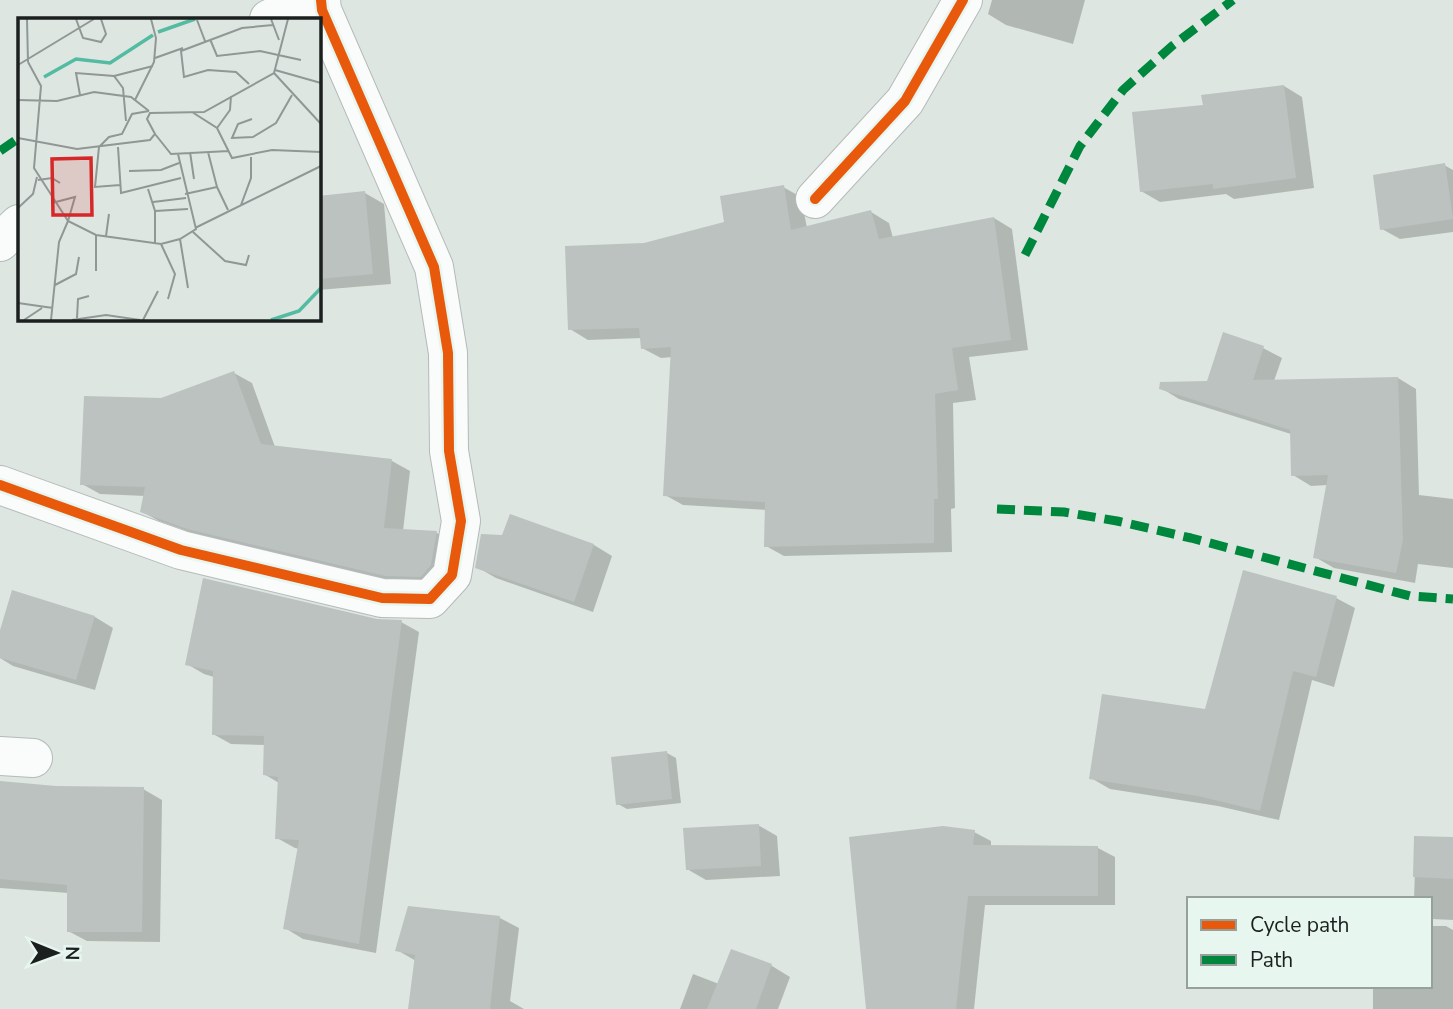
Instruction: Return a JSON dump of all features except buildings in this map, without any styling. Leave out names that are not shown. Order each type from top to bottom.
[{"type":"street","points":[[271,18],[309,0]]},
{"type":"street","points":[[0,485],[181,550],[382,598],[429,599],[452,575],[461,521],[449,451],[447,353],[435,267],[322,10],[321,0]]},
{"type":"street","points":[[815,199],[905,101],[963,0]]},
{"type":"street","points":[[0,242],[18,225]]},
{"type":"marked path","points":[[1025,255],[1080,146],[1123,90],[1172,46],[1233,0]]},
{"type":"marked path","points":[[0,151],[18,139]]},
{"type":"marked path","points":[[997,509],[1064,512],[1117,521],[1410,596],[1453,599]]},
{"type":"cycle path","points":[[0,485],[181,550],[382,598],[430,599],[452,575],[461,521],[449,451],[448,353],[434,267],[322,10],[321,0]]},
{"type":"cycle path","points":[[815,199],[905,101],[963,0]]}]
